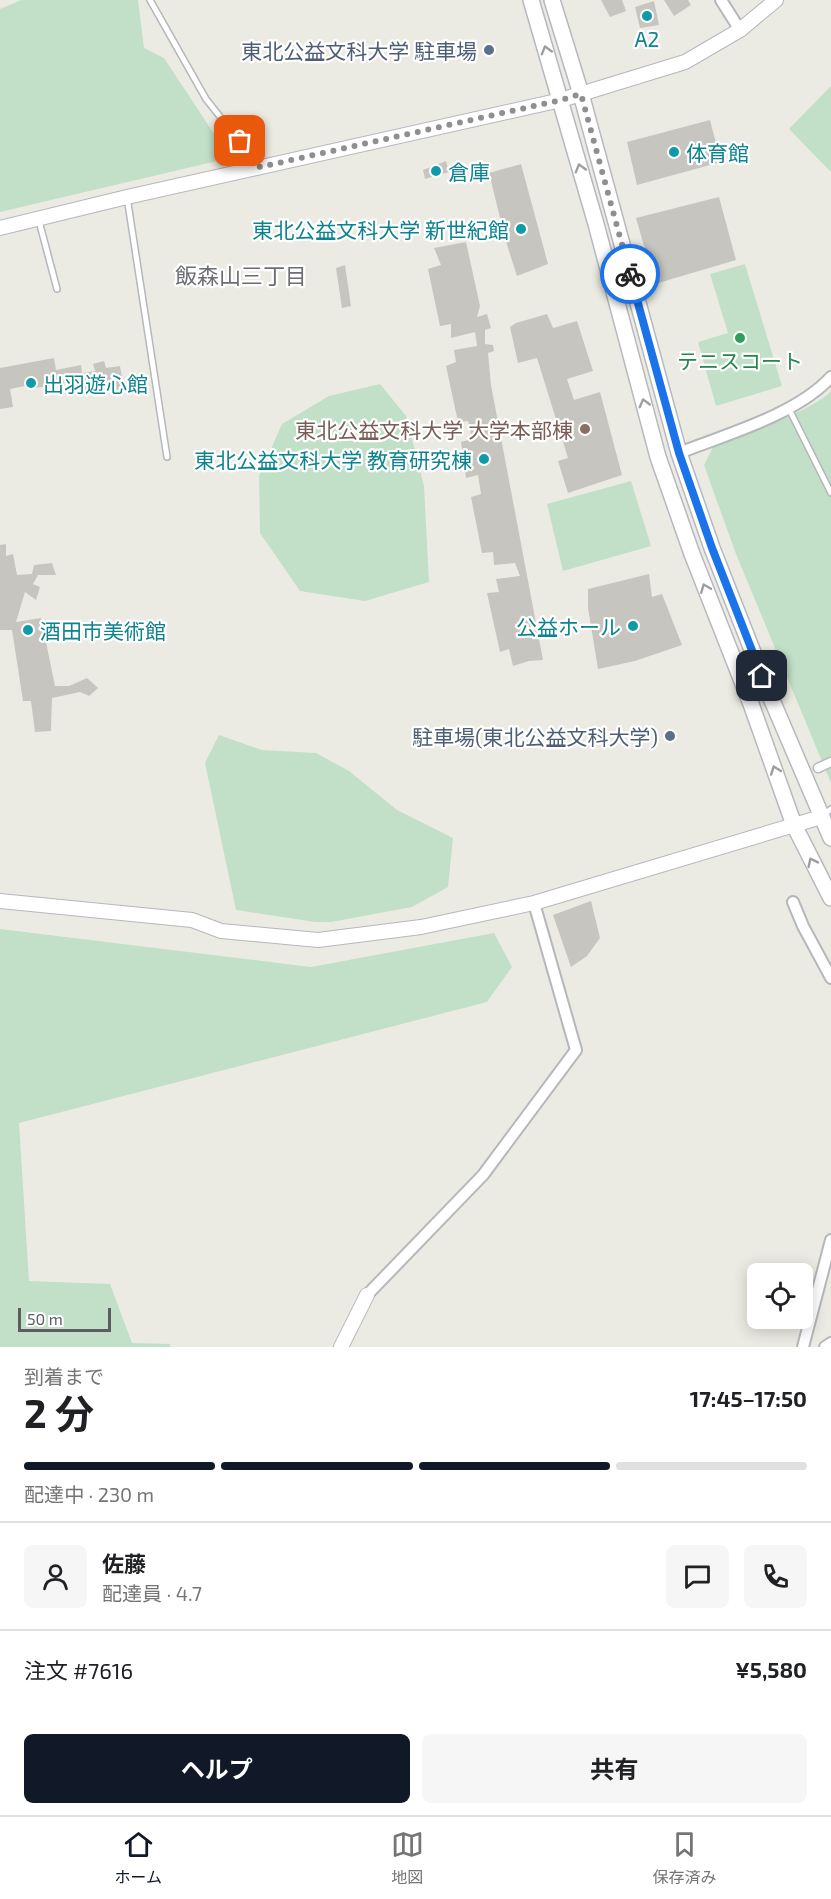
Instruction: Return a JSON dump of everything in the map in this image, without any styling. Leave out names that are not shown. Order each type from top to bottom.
[{"type":"main road","points":[[531,0],[596,224],[658,457],[794,825],[831,898]]},
{"type":"main road","points":[[552,0],[581,94],[679,453],[716,558],[771,698],[828,812],[831,838]]},
{"type":"street","points":[[721,0],[740,30]]},
{"type":"street","points":[[0,228],[127,197],[561,100],[685,62],[740,30],[776,0]]},
{"type":"street","points":[[679,453],[789,410],[821,388],[831,378]]},
{"type":"street","points":[[818,768],[831,762]]},
{"type":"street","points":[[0,902],[192,920],[221,931],[318,940],[421,927],[534,903],[794,825],[828,812]]},
{"type":"street","points":[[793,902],[831,978]]},
{"type":"street","points":[[341,1347],[367,1295],[483,1175],[576,1050],[534,903]]},
{"type":"street","points":[[803,1347],[831,1240]]},
{"type":"street","points":[[825,1347],[831,1343]]},
{"type":"lane","points":[[150,0],[206,99],[260,167]]},
{"type":"lane","points":[[127,197],[166,457]]},
{"type":"lane","points":[[39,219],[57,289]]},
{"type":"lane","points":[[789,410],[831,493]]},
{"type":"green space","points":[[21,0],[138,0],[144,48],[164,58],[230,158],[0,212],[0,9]]},
{"type":"green space","points":[[831,86],[831,172],[789,129]]},
{"type":"green space","name":"テニスコート","points":[[745,264],[782,386],[716,406],[698,342],[728,333],[710,274]]},
{"type":"green space","points":[[380,384],[406,416],[424,486],[429,582],[365,601],[300,591],[260,533],[259,476],[282,424],[329,396]]},
{"type":"green space","points":[[831,391],[831,783],[736,554],[704,465],[713,447],[793,414],[822,399]]},
{"type":"green space","points":[[631,481],[651,546],[563,571],[547,504]]},
{"type":"green space","points":[[219,735],[262,750],[316,753],[349,771],[397,810],[453,838],[448,887],[412,907],[331,922],[315,922],[236,910],[205,763]]},
{"type":"green space","points":[[0,929],[311,967],[494,933],[512,967],[487,1002],[19,1123],[29,1281],[110,1284],[132,1343],[170,1344],[170,1347],[0,1347]]},
{"type":"building","points":[[601,0],[622,0],[626,11],[610,17]]},
{"type":"building","points":[[664,0],[688,0],[691,5],[674,16]]},
{"type":"building","name":"A2","points":[[654,1],[659,25],[640,28],[635,7]]},
{"type":"building","name":"体育館","points":[[710,120],[721,162],[637,185],[627,142]]},
{"type":"building","name":"倉庫","points":[[446,161],[449,172],[425,179],[423,170]]},
{"type":"building","name":"東北公益文科大学 新世紀館","points":[[521,164],[548,264],[517,276],[489,173]]},
{"type":"building","points":[[719,197],[736,260],[655,284],[636,218]]},
{"type":"building","name":"東北公益文科大学 教育研究棟","points":[[466,242],[480,306],[477,317],[487,314],[491,328],[485,330],[485,344],[493,345],[494,351],[488,353],[491,385],[543,660],[513,666],[509,649],[500,652],[487,593],[499,592],[496,579],[520,576],[515,563],[494,565],[493,552],[482,553],[471,497],[481,494],[478,475],[466,478],[461,442],[472,439],[468,421],[458,422],[446,366],[456,362],[454,350],[477,346],[475,332],[451,338],[451,324],[440,326],[428,269],[441,265],[434,248]]},
{"type":"building","points":[[345,265],[351,306],[342,308],[336,268]]},
{"type":"building","name":"東北公益文科大学 大学本部棟","points":[[547,314],[553,328],[577,321],[593,371],[567,379],[574,400],[600,392],[622,475],[568,493],[558,461],[568,458],[537,358],[518,363],[510,327]]},
{"type":"building","name":"出羽遊心館","points":[[54,358],[56,370],[81,365],[82,373],[95,371],[93,364],[104,361],[106,368],[120,366],[124,389],[101,393],[100,390],[69,396],[67,382],[36,388],[35,384],[10,389],[13,407],[0,409],[0,368]]},
{"type":"building","points":[[6,544],[6,556],[13,554],[17,575],[32,574],[34,565],[52,563],[56,575],[38,575],[33,584],[40,587],[36,600],[25,592],[16,622],[41,618],[55,686],[69,686],[87,678],[98,688],[89,696],[80,692],[52,698],[51,731],[35,732],[31,701],[23,701],[12,630],[0,630],[0,545]]},
{"type":"building","name":"公益ホール","points":[[649,574],[652,597],[662,594],[682,645],[635,661],[598,669],[588,608],[588,589]]},
{"type":"building","points":[[591,901],[600,938],[587,956],[571,967],[553,915]]},
{"type":"way so far","points":[[240,141],[260,167],[581,94],[630,274]]},
{"type":"place","name":"A2","points":[[647,16]]},
{"type":"place","name":"東北公益文科大学 駐車場","points":[[489,50]]},
{"type":"place","name":"体育館","points":[[674,152]]},
{"type":"place","name":"倉庫","points":[[436,171]]},
{"type":"place","name":"東北公益文科大学 新世紀館","points":[[521,229]]},
{"type":"place","name":"テニスコート","points":[[740,338]]},
{"type":"place","name":"出羽遊心館","points":[[31,383]]},
{"type":"place","name":"東北公益文科大学 大学本部棟","points":[[585,429]]},
{"type":"place","name":"東北公益文科大学 教育研究棟","points":[[484,459]]},
{"type":"place","name":"公益ホール","points":[[633,626]]},
{"type":"place","name":"酒田市美術館","points":[[28,630]]},
{"type":"place","name":"駐車場(東北公益文科大学)","points":[[670,736]]},
{"type":"district","name":"飯森山三丁目","points":[[241,275]]},
{"type":"route","points":[[630,274],[679,453],[712,548],[762,676]]}]
